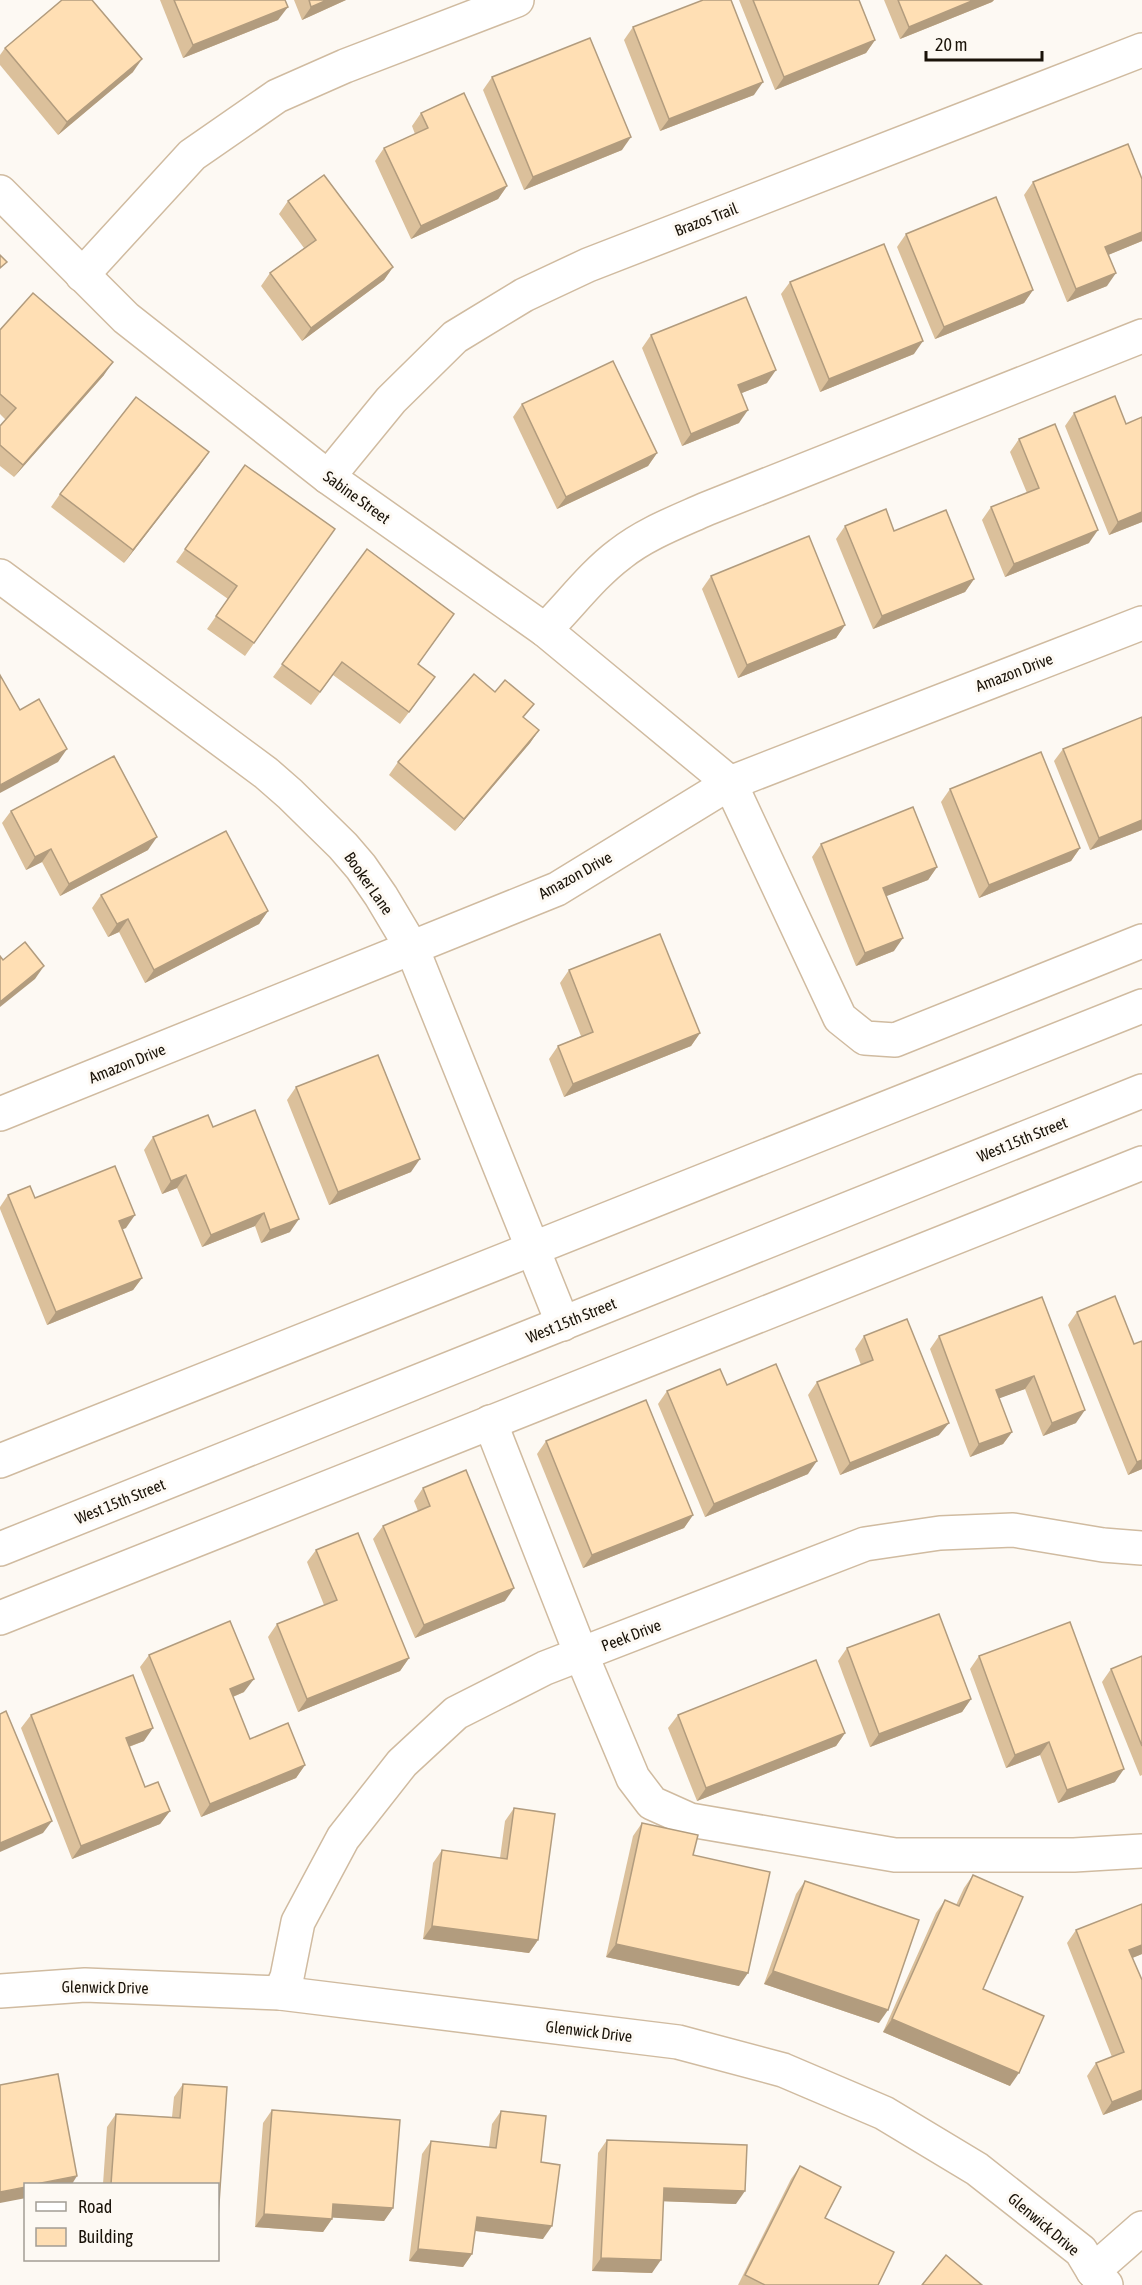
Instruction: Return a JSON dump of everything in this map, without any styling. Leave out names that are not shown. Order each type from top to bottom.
[{"type":"street","points":[[82,275],[192,155],[277,96],[345,66],[517,0]]},
{"type":"street","name":"Brazos Trail","points":[[328,477],[391,400],[454,337],[524,295],[588,265],[1142,50]]},
{"type":"street","name":"Sabine Street","points":[[0,192],[126,318],[328,477],[545,630],[730,783]]},
{"type":"street","points":[[545,630],[603,568],[621,552],[655,532],[706,508],[1142,336]]},
{"type":"street","name":"Booker Lane","points":[[0,576],[266,773],[291,794],[361,867],[412,948],[563,1324]]},
{"type":"street","name":"Amazon Drive","points":[[0,1114],[556,889],[730,783],[1142,623]]},
{"type":"street","points":[[730,783],[840,1018],[865,1038],[895,1040],[1142,942]]},
{"type":"street","points":[[0,1461],[1142,1006]]},
{"type":"street","name":"West 15th Street","points":[[0,1549],[1142,1091]]},
{"type":"street","points":[[0,1618],[1142,1163]]},
{"type":"street","points":[[490,1422],[581,1654],[633,1778],[652,1803],[690,1820],[895,1855],[1074,1855],[1142,1851]]},
{"type":"street","name":"Peek Drive","points":[[280,1994],[287,1977],[298,1922],[343,1838],[402,1763],[456,1713],[545,1668],[865,1544],[940,1533],[1013,1530],[1103,1545],[1142,1548]]},
{"type":"street","name":"Glenwick Drive","points":[[0,1990],[85,1984],[280,1994],[678,2042],[783,2070],[884,2113],[977,2169],[1081,2251],[1100,2278]]},
{"type":"street","points":[[1100,2278],[1142,2228]]},
{"type":"building","points":[[62,0],[92,0],[142,59],[67,122],[5,48]]},
{"type":"building","points":[[174,0],[285,0],[288,7],[193,45]]},
{"type":"building","points":[[309,0],[327,0],[311,7]]},
{"type":"building","points":[[703,0],[731,0],[763,82],[669,119],[633,27]]},
{"type":"building","points":[[753,0],[859,0],[875,40],[784,77]]},
{"type":"building","points":[[898,0],[974,0],[909,27]]},
{"type":"building","points":[[590,38],[631,137],[533,177],[492,77]]},
{"type":"building","points":[[464,93],[507,186],[421,226],[384,148],[428,128],[421,113]]},
{"type":"building","points":[[1128,144],[1142,179],[1142,232],[1105,247],[1116,273],[1076,289],[1033,182]]},
{"type":"building","points":[[324,175],[393,267],[311,328],[270,273],[316,240],[288,201]]},
{"type":"building","points":[[996,197],[1033,290],[944,327],[906,234]]},
{"type":"building","points":[[884,244],[923,341],[829,379],[790,282]]},
{"type":"building","points":[[0,255],[7,262],[0,268]]},
{"type":"building","points":[[33,293],[113,362],[23,465],[0,445],[0,426],[16,408],[0,394],[0,330]]},
{"type":"building","points":[[746,297],[776,370],[738,385],[748,410],[691,434],[651,335]]},
{"type":"building","points":[[613,361],[657,453],[566,497],[522,404]]},
{"type":"building","points":[[1115,396],[1126,424],[1142,417],[1142,512],[1118,522],[1074,413]]},
{"type":"building","points":[[136,397],[209,452],[133,550],[60,494]]},
{"type":"building","points":[[1055,424],[1098,530],[1014,564],[991,507],[1039,488],[1019,439]]},
{"type":"building","points":[[245,465],[335,529],[254,643],[216,616],[237,586],[185,549]]},
{"type":"building","points":[[886,509],[894,531],[946,510],[974,579],[882,616],[845,526]]},
{"type":"building","points":[[809,536],[845,625],[747,665],[711,576]]},
{"type":"building","points":[[367,549],[454,614],[418,664],[435,677],[409,712],[342,662],[320,692],[282,664]]},
{"type":"building","points":[[474,674],[495,692],[505,680],[534,704],[523,717],[539,730],[464,819],[398,762]]},
{"type":"building","points":[[0,675],[20,710],[39,699],[67,749],[0,785]]},
{"type":"building","points":[[1142,717],[1142,820],[1099,838],[1063,749]]},
{"type":"building","points":[[1041,752],[1080,848],[989,885],[950,789]]},
{"type":"building","points":[[114,756],[157,837],[69,884],[51,849],[35,857],[11,811]]},
{"type":"building","points":[[913,807],[937,867],[883,888],[903,938],[865,953],[821,844]]},
{"type":"building","points":[[226,831],[268,911],[154,970],[128,919],[117,924],[101,895]]},
{"type":"building","points":[[660,934],[700,1033],[573,1084],[558,1046],[593,1032],[569,970]]},
{"type":"building","points":[[25,942],[44,966],[0,1002],[0,956],[3,960]]},
{"type":"building","points":[[378,1055],[420,1159],[338,1192],[296,1087]]},
{"type":"building","points":[[255,1110],[299,1219],[270,1230],[264,1213],[211,1235],[186,1175],[171,1181],[153,1137],[208,1115],[213,1127]]},
{"type":"building","points":[[115,1166],[135,1215],[119,1221],[142,1278],[56,1312],[8,1195],[30,1186],[35,1198]]},
{"type":"building","points":[[1115,1296],[1134,1344],[1142,1341],[1142,1460],[1137,1462],[1077,1312]]},
{"type":"building","points":[[1042,1297],[1085,1410],[1052,1423],[1034,1376],[996,1390],[1012,1432],[979,1444],[939,1336]]},
{"type":"building","points":[[907,1319],[949,1423],[850,1463],[817,1382],[873,1360],[864,1336]]},
{"type":"building","points":[[776,1364],[817,1461],[714,1504],[667,1391],[720,1369],[727,1385]]},
{"type":"building","points":[[646,1400],[693,1515],[592,1555],[546,1441]]},
{"type":"building","points":[[466,1470],[514,1588],[424,1625],[383,1526],[430,1506],[423,1488]]},
{"type":"building","points":[[358,1533],[409,1658],[307,1699],[277,1624],[337,1600],[316,1550]]},
{"type":"building","points":[[939,1614],[971,1699],[879,1734],[847,1648]]},
{"type":"building","points":[[230,1621],[254,1679],[230,1689],[250,1739],[288,1723],[305,1765],[210,1804],[149,1655]]},
{"type":"building","points":[[1070,1622],[1124,1769],[1067,1790],[1049,1742],[1015,1755],[979,1656]]},
{"type":"building","points":[[1142,1656],[1142,1746],[1111,1669]]},
{"type":"building","points":[[816,1660],[845,1733],[706,1788],[678,1715]]},
{"type":"building","points":[[133,1675],[153,1728],[126,1738],[145,1787],[158,1782],[170,1811],[81,1846],[31,1715]]},
{"type":"building","points":[[6,1711],[52,1821],[0,1843],[0,1714]]},
{"type":"building","points":[[514,1808],[555,1814],[538,1940],[432,1926],[442,1850],[507,1859]]},
{"type":"building","points":[[642,1823],[698,1835],[693,1855],[770,1872],[748,1973],[616,1944]]},
{"type":"building","points":[[973,1875],[1023,1897],[983,1989],[1044,2016],[1019,2073],[892,2019],[945,1900],[959,1906]]},
{"type":"building","points":[[805,1881],[919,1920],[888,2010],[773,1971]]},
{"type":"building","points":[[1142,1904],[1142,1945],[1129,1950],[1142,1980],[1142,2090],[1112,2102],[1096,2063],[1124,2052],[1076,1930]]},
{"type":"building","points":[[58,2074],[77,2176],[41,2183],[24,2183],[24,2187],[0,2192],[0,2085]]},
{"type":"building","points":[[183,2084],[227,2087],[219,2203],[219,2183],[111,2183],[116,2114],[180,2118]]},
{"type":"building","points":[[272,2110],[400,2120],[393,2208],[333,2204],[332,2219],[264,2214]]},
{"type":"building","points":[[501,2111],[546,2116],[541,2162],[560,2165],[552,2226],[477,2217],[472,2254],[418,2249],[431,2141],[496,2148]]},
{"type":"building","points":[[607,2140],[747,2145],[745,2191],[664,2188],[661,2260],[601,2258]]},
{"type":"building","points":[[800,2166],[841,2187],[825,2218],[894,2252],[878,2285],[765,2285],[745,2275]]},
{"type":"building","points":[[946,2255],[982,2285],[922,2285]]}]
